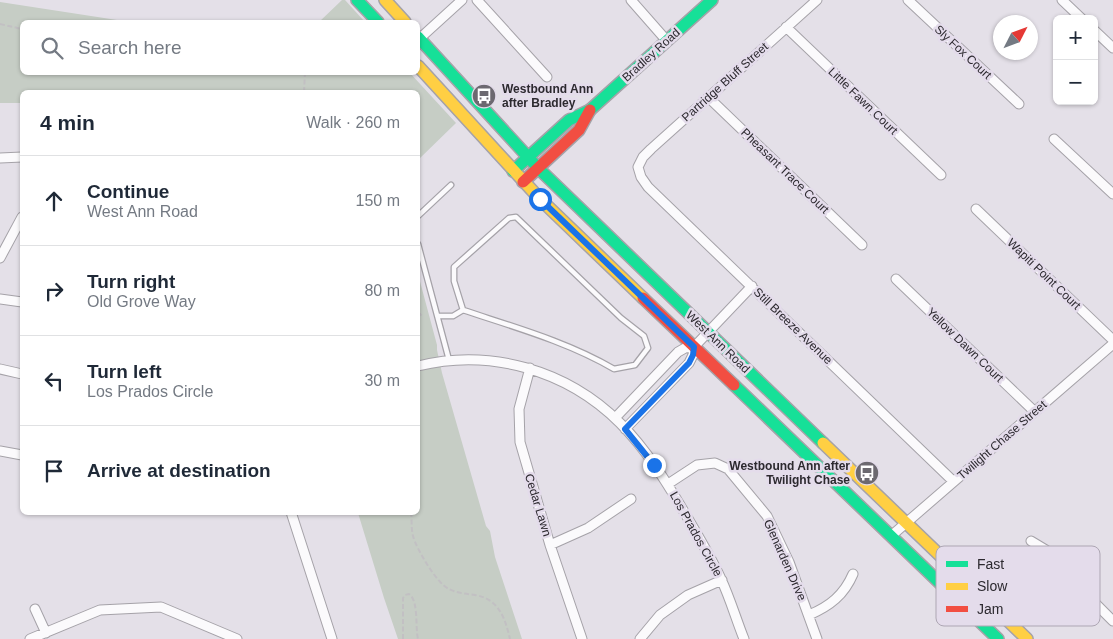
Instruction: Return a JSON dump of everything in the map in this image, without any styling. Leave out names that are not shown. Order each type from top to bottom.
[{"type":"main road","points":[[358,0],[376,20]]},
{"type":"main road","points":[[385,0],[403,20]]},
{"type":"main road","name":"Bradley Road","points":[[513,171],[569,120],[590,110],[712,0]]},
{"type":"main road","name":"West Ann Road","points":[[420,40],[538,168],[936,551]]},
{"type":"main road","name":"West Ann Road","points":[[420,68],[523,182],[936,579]]},
{"type":"main road","name":"Bradley Road","points":[[523,182],[579,130],[590,110]]},
{"type":"main road","name":"West Ann Road","points":[[984,626],[998,639]]},
{"type":"main road","name":"West Ann Road","points":[[1014,626],[1027,639]]},
{"type":"street","points":[[420,36],[462,0]]},
{"type":"street","points":[[477,0],[547,78]]},
{"type":"street","points":[[631,0],[666,41]]},
{"type":"street","name":"Partridge Bluff Street","points":[[638,167],[642,157],[817,0]]},
{"type":"street","name":"Sly Fox Court","points":[[908,0],[1019,104]]},
{"type":"street","points":[[1062,0],[1078,15]]},
{"type":"street","name":"Little Fawn Court","points":[[786,27],[941,175]]},
{"type":"street","points":[[1098,34],[1113,48]]},
{"type":"street","name":"Pheasant Trace Court","points":[[708,97],[862,245]]},
{"type":"street","points":[[1054,139],[1113,194]]},
{"type":"street","points":[[0,158],[20,157]]},
{"type":"street","name":"Still Breeze Avenue","points":[[638,167],[641,177],[648,187],[953,481]]},
{"type":"street","name":"Wapiti Point Court","points":[[976,209],[1113,340]]},
{"type":"street","points":[[0,258],[20,221]]},
{"type":"street","name":"Yellow Dawn Court","points":[[896,279],[1035,412]]},
{"type":"street","points":[[625,429],[689,363],[694,347],[752,286]]},
{"type":"street","points":[[0,298],[20,302]]},
{"type":"street","name":"Twilight Chase Street","points":[[891,536],[1113,344]]},
{"type":"street","points":[[615,418],[678,352],[685,348],[694,347]]},
{"type":"street","name":"Los Prados Circle","points":[[420,366],[449,360],[487,360],[530,368],[574,388],[598,403],[625,429],[668,484],[722,580],[744,639]]},
{"type":"street","name":"Cedar Lawn","points":[[530,368],[520,404],[518,431],[525,464],[582,639]]},
{"type":"street","points":[[0,369],[20,374]]},
{"type":"street","points":[[0,450],[20,455]]},
{"type":"street","name":"Glenarden Drive","points":[[668,484],[697,465],[715,463],[728,469],[767,516],[789,562],[816,639]]},
{"type":"street","points":[[550,545],[588,528],[631,499]]},
{"type":"street","points":[[292,515],[332,639]]},
{"type":"street","points":[[1031,542],[1038,546]]},
{"type":"street","points":[[809,615],[834,602],[844,592],[853,574]]},
{"type":"street","points":[[640,639],[660,615],[688,595],[722,580]]},
{"type":"street","points":[[30,639],[100,610],[161,607],[236,639]]},
{"type":"street","points":[[1100,608],[1113,621]]},
{"type":"street","points":[[35,609],[46,633]]},
{"type":"lane","points":[[420,214],[451,185]]},
{"type":"lane","points":[[438,316],[453,316],[463,310],[596,358],[614,369],[635,365],[648,348],[644,336],[621,318],[516,217],[509,218],[454,267],[454,281],[463,310]]},
{"type":"lane","points":[[420,251],[449,360]]},
{"type":"path","points":[[0,24],[20,28]]},
{"type":"path","points":[[304,90],[305,75]]},
{"type":"path","points":[[411,515],[413,536],[421,553],[440,582],[446,588],[455,592],[480,596],[490,600],[502,612],[510,639]]},
{"type":"path","points":[[403,639],[403,598],[409,594],[415,603],[418,639]]},
{"type":"shaded area","points":[[342,0],[345,0],[363,20],[321,20]]},
{"type":"shaded area","points":[[0,2],[117,20],[20,20],[20,75],[412,75],[456,123],[420,158],[420,90],[20,90],[20,103],[0,103]]},
{"type":"shaded area","points":[[420,281],[437,345],[442,373],[486,526],[490,531],[495,557],[522,639],[398,639],[359,515],[420,515]]},
{"type":"traffic: fast","points":[[357,0],[376,20]]},
{"type":"traffic: fast","points":[[513,171],[569,120],[590,110],[712,0]]},
{"type":"traffic: fast","points":[[420,39],[538,168],[823,443]]},
{"type":"traffic: fast","points":[[734,385],[936,579]]},
{"type":"traffic: fast","points":[[984,626],[998,639]]},
{"type":"traffic: slow","points":[[385,0],[403,20]]},
{"type":"traffic: slow","points":[[420,68],[540,199],[643,298]]},
{"type":"traffic: slow","points":[[823,443],[936,552]]},
{"type":"traffic: slow","points":[[1013,626],[1027,639]]},
{"type":"traffic: jam","points":[[523,182],[579,130],[590,110]]},
{"type":"traffic: jam","points":[[643,298],[734,385]]},
{"type":"place","name":"Westbound Ann after Bradley","points":[[484,96]]},
{"type":"place","name":"Westbound Ann after Twilight Chase","points":[[867,473]]},
{"type":"route","points":[[540,199],[694,347],[689,363],[625,429],[654,465]]}]
